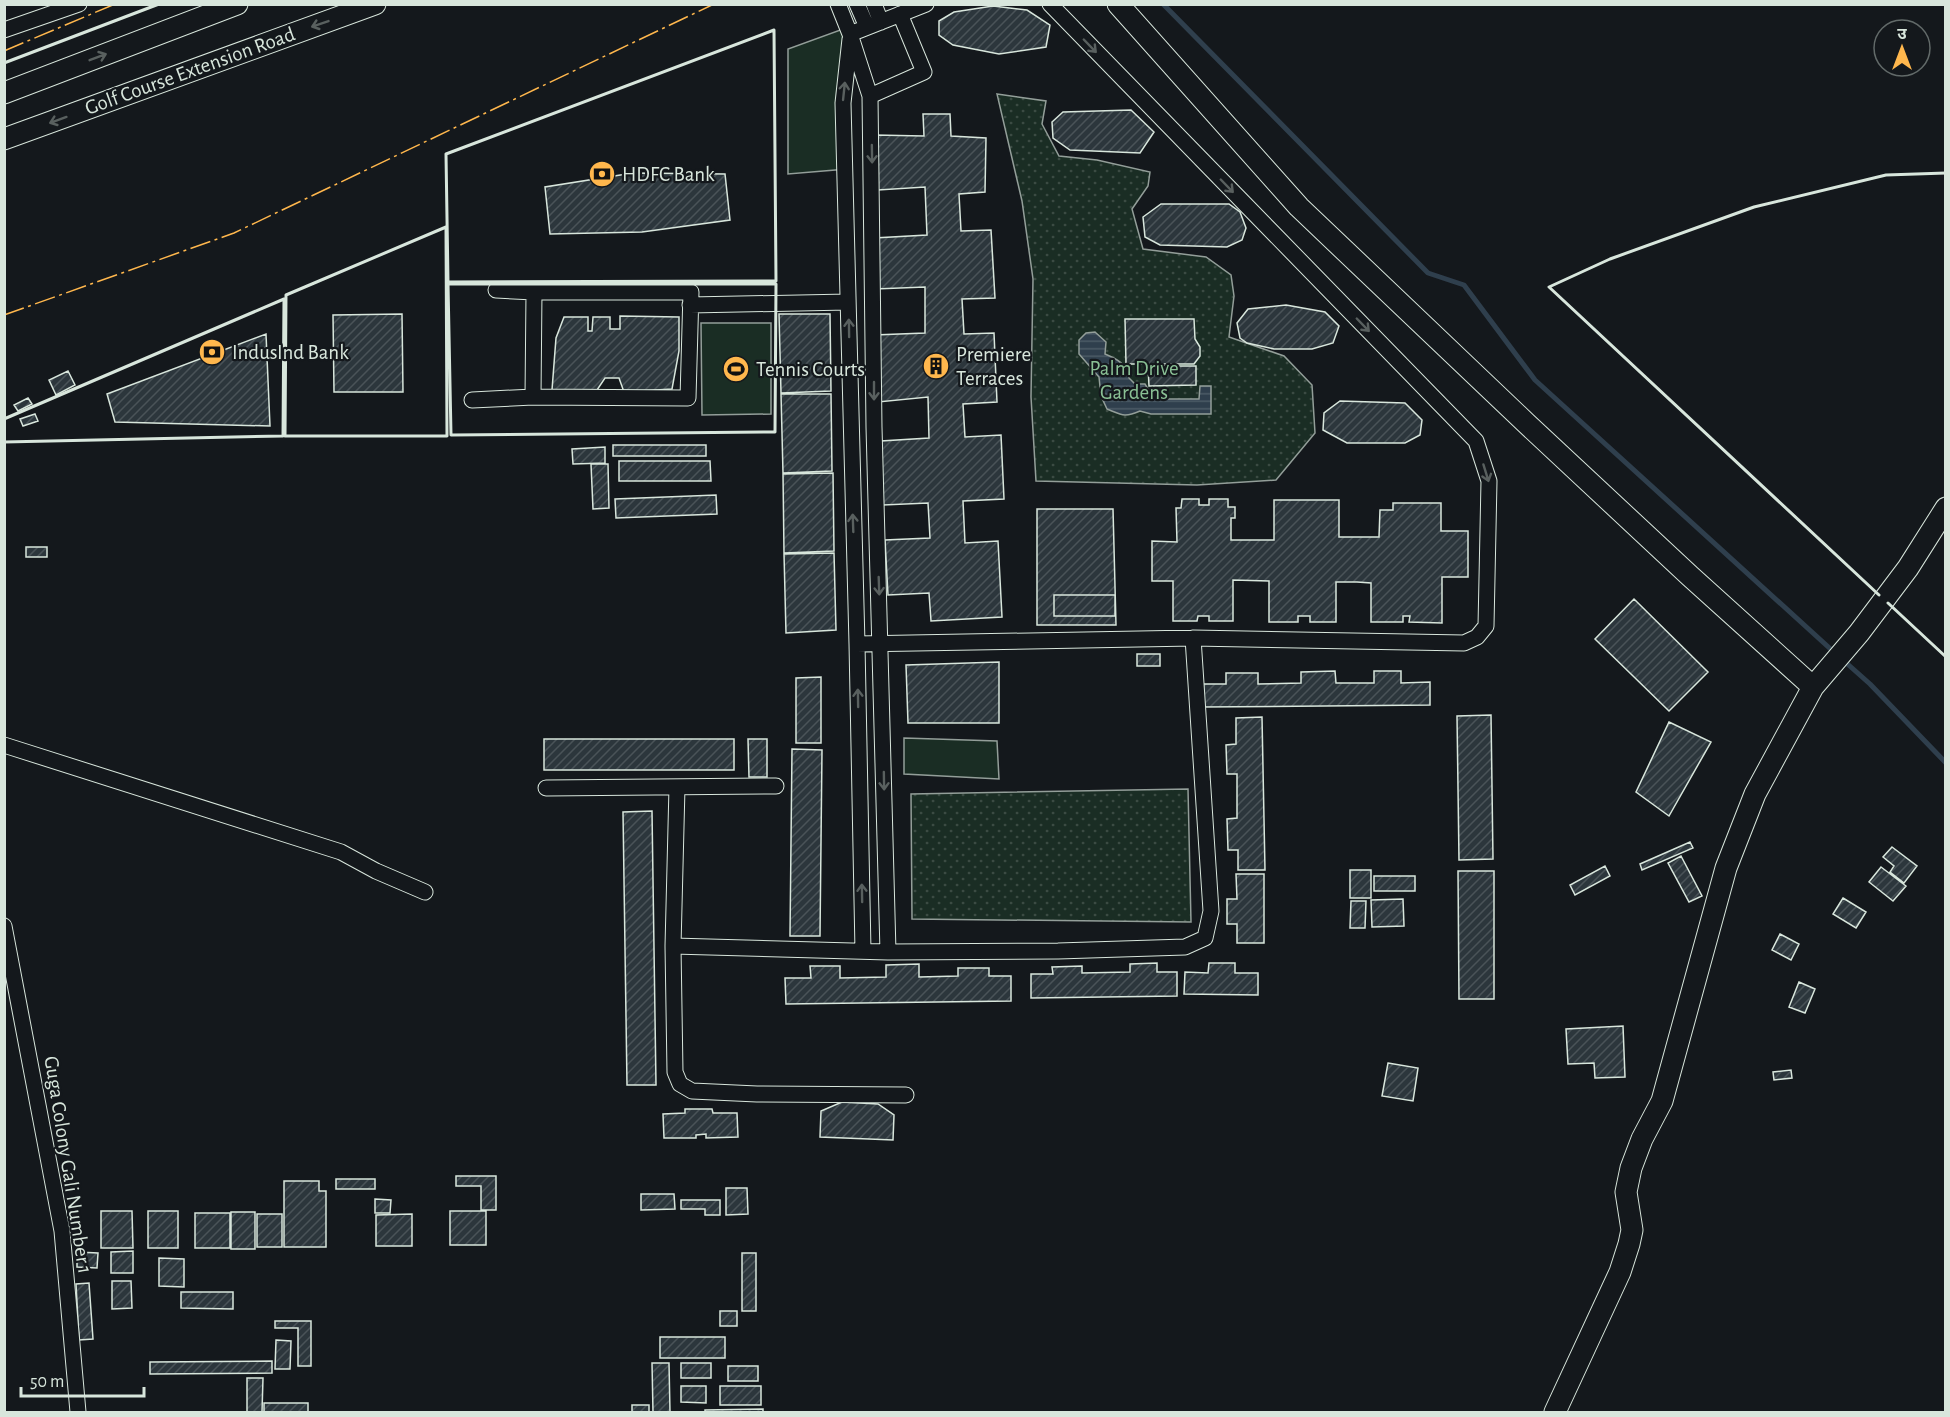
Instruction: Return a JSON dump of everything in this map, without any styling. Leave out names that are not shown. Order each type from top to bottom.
[{"type":"street","points":[[4,30],[79,4]]},
{"type":"street","name":"Golf Course Extension Road","points":[[4,93],[237,4]]},
{"type":"street","name":"Golf Course Extension Road","points":[[4,140],[375,4]]},
{"type":"street","points":[[838,4],[850,33],[870,96],[874,427],[888,952]]},
{"type":"street","points":[[857,4],[874,24]]},
{"type":"street","points":[[874,4],[874,24]]},
{"type":"street","points":[[850,33],[926,4]]},
{"type":"street","points":[[857,644],[1193,638],[1464,643],[1477,638],[1486,626],[1489,481],[1476,441],[1050,4]]},
{"type":"street","points":[[1118,4],[1299,207],[1552,448],[1813,687]]},
{"type":"street","points":[[870,96],[924,72],[900,14]]},
{"type":"street","points":[[850,33],[843,103],[863,951]]},
{"type":"street","points":[[472,400],[533,397],[688,398],[691,292],[496,290]]},
{"type":"street","points":[[533,397],[534,292]]},
{"type":"street","points":[[690,305],[848,302]]},
{"type":"street","points":[[1555,1413],[1620,1272],[1632,1230],[1626,1192],[1631,1168],[1662,1101],[1726,868],[1755,794],[1813,687],[1908,568],[1946,508]]},
{"type":"street","points":[[674,946],[888,952],[1058,951],[1185,947],[1205,938],[1210,911],[1193,638]]},
{"type":"street","points":[[4,745],[342,852],[376,871],[425,892]]},
{"type":"street","points":[[546,788],[776,786]]},
{"type":"street","points":[[677,787],[674,946],[675,1072],[680,1084],[692,1091],[906,1095]]},
{"type":"street","name":"Guga Colony Gali Number 1","points":[[4,927],[62,1231],[78,1413]]},
{"type":"green space","points":[[843,29],[847,169],[788,174],[788,49]]},
{"type":"green space","name":"Palm Drive Gardens","points":[[997,94],[1046,101],[1042,124],[1059,156],[1097,160],[1150,172],[1148,186],[1132,209],[1143,249],[1206,257],[1231,275],[1234,296],[1229,337],[1284,356],[1312,385],[1315,433],[1276,480],[1197,485],[1036,481],[1031,397],[1033,279],[1022,201]]},
{"type":"green space","name":"Tennis Courts","points":[[701,323],[771,323],[771,414],[702,415]]},
{"type":"green space","points":[[904,738],[997,741],[999,779],[904,774]]},
{"type":"green space","points":[[1188,789],[1191,922],[912,919],[911,794]]},
{"type":"water","points":[[1095,332],[1106,342],[1105,354],[1121,363],[1135,384],[1145,384],[1148,389],[1162,390],[1162,399],[1199,399],[1200,386],[1211,386],[1211,414],[1151,414],[1140,411],[1123,415],[1107,409],[1101,396],[1099,377],[1079,354],[1079,340],[1086,333]]},
{"type":"building","points":[[993,6],[1027,10],[1050,25],[1046,47],[999,54],[953,45],[939,35],[939,21],[954,12]]},
{"type":"building","points":[[1131,110],[1154,132],[1140,153],[1070,150],[1053,138],[1052,122],[1063,112]]},
{"type":"building","name":"Premiere Terraces","points":[[923,114],[950,114],[951,136],[986,138],[985,192],[959,194],[961,231],[991,230],[995,298],[962,299],[964,334],[994,333],[997,402],[963,404],[965,437],[1001,435],[1004,499],[963,501],[965,543],[998,541],[1002,617],[931,621],[929,593],[888,595],[885,540],[930,538],[928,503],[883,505],[881,441],[929,438],[928,397],[878,402],[874,335],[925,333],[925,287],[875,289],[874,238],[927,235],[925,187],[878,190],[875,135],[924,136]]},
{"type":"building","points":[[633,173],[725,174],[730,220],[642,232],[550,234],[545,187]]},
{"type":"building","points":[[1161,204],[1229,204],[1240,212],[1246,228],[1242,240],[1227,247],[1160,245],[1145,237],[1143,217]]},
{"type":"building","points":[[1286,305],[1325,312],[1339,326],[1333,343],[1312,349],[1274,349],[1247,343],[1240,338],[1237,323],[1248,309]]},
{"type":"building","points":[[402,314],[403,392],[334,392],[333,315]]},
{"type":"building","points":[[779,314],[830,314],[831,391],[781,393]]},
{"type":"building","points":[[620,316],[679,317],[679,351],[672,389],[624,392],[619,378],[605,378],[595,393],[552,390],[556,338],[564,317],[588,317],[588,331],[592,331],[593,317],[610,317],[610,329],[620,329]]},
{"type":"building","points":[[1125,319],[1194,319],[1195,339],[1200,347],[1200,356],[1194,364],[1126,364]]},
{"type":"building","points":[[266,334],[270,426],[115,422],[107,394]]},
{"type":"building","points":[[1148,366],[1196,366],[1196,385],[1149,386]]},
{"type":"building","points":[[68,371],[75,385],[56,395],[49,380]]},
{"type":"building","points":[[781,394],[831,394],[832,471],[783,473]]},
{"type":"building","points":[[28,398],[32,404],[18,411],[14,405]]},
{"type":"building","points":[[1340,401],[1405,403],[1422,420],[1420,435],[1405,443],[1347,443],[1323,430],[1324,413]]},
{"type":"building","points":[[35,414],[38,421],[23,426],[20,419]]},
{"type":"building","points":[[613,445],[706,445],[706,456],[613,456]]},
{"type":"building","points":[[605,447],[605,463],[573,464],[572,449]]},
{"type":"building","points":[[619,461],[710,461],[711,481],[619,481]]},
{"type":"building","points":[[591,464],[608,464],[609,508],[593,509]]},
{"type":"building","points":[[833,473],[834,551],[784,553],[783,474]]},
{"type":"building","points":[[716,495],[717,514],[616,518],[615,499]]},
{"type":"building","points":[[1182,499],[1199,499],[1199,505],[1209,505],[1209,499],[1228,499],[1228,507],[1235,507],[1235,518],[1231,518],[1231,540],[1274,540],[1274,500],[1339,500],[1339,537],[1379,537],[1380,510],[1393,510],[1393,503],[1441,503],[1441,531],[1468,531],[1468,577],[1442,577],[1442,623],[1409,622],[1410,616],[1403,616],[1403,622],[1371,622],[1371,583],[1357,582],[1336,582],[1336,622],[1310,622],[1310,616],[1298,616],[1298,622],[1269,622],[1269,581],[1233,580],[1233,621],[1209,621],[1209,616],[1198,616],[1197,621],[1173,621],[1173,581],[1152,581],[1152,541],[1177,542],[1176,508],[1181,508]]},
{"type":"building","points":[[1037,509],[1113,509],[1116,625],[1037,625]]},
{"type":"building","points":[[26,547],[47,547],[47,557],[26,557]]},
{"type":"building","points":[[834,553],[836,630],[786,633],[784,554]]},
{"type":"building","points":[[1054,595],[1115,595],[1115,616],[1054,616]]},
{"type":"building","points":[[1634,599],[1708,672],[1669,711],[1595,639]]},
{"type":"building","points":[[1137,654],[1160,654],[1160,666],[1137,666]]},
{"type":"building","points":[[999,662],[999,723],[908,723],[906,665]]},
{"type":"building","points":[[1335,671],[1336,683],[1374,683],[1374,671],[1401,671],[1401,683],[1430,682],[1430,705],[1202,707],[1202,684],[1226,684],[1226,673],[1258,673],[1258,684],[1301,683],[1301,672]]},
{"type":"building","points":[[821,677],[821,743],[796,743],[796,678]]},
{"type":"building","points":[[1491,715],[1493,859],[1459,860],[1457,716]]},
{"type":"building","points":[[1262,717],[1265,870],[1238,870],[1238,850],[1228,850],[1227,819],[1237,818],[1237,774],[1227,774],[1226,745],[1236,744],[1236,718]]},
{"type":"building","points":[[1669,722],[1711,742],[1669,816],[1636,792]]},
{"type":"building","points":[[544,739],[734,739],[734,770],[544,770]]},
{"type":"building","points":[[748,739],[767,739],[767,777],[749,777]]},
{"type":"building","points":[[792,749],[822,750],[820,936],[790,936]]},
{"type":"building","points":[[652,811],[656,1085],[627,1085],[623,812]]},
{"type":"building","points":[[1690,842],[1693,848],[1642,870],[1640,864]]},
{"type":"building","points":[[1892,847],[1917,866],[1904,883],[1890,872],[1894,866],[1883,857]]},
{"type":"building","points":[[1681,856],[1702,896],[1689,902],[1668,863]]},
{"type":"building","points":[[1605,866],[1610,876],[1575,895],[1570,885]]},
{"type":"building","points":[[1881,867],[1906,886],[1893,901],[1869,882]]},
{"type":"building","points":[[1350,870],[1371,870],[1371,898],[1350,898]]},
{"type":"building","points":[[1458,871],[1494,871],[1494,999],[1459,999]]},
{"type":"building","points":[[1236,874],[1264,874],[1264,943],[1237,943],[1237,924],[1227,924],[1227,899],[1237,899]]},
{"type":"building","points":[[1374,876],[1415,876],[1415,891],[1374,891]]},
{"type":"building","points":[[1843,898],[1866,912],[1856,928],[1833,914]]},
{"type":"building","points":[[1403,899],[1404,926],[1372,927],[1371,900]]},
{"type":"building","points":[[1351,901],[1366,901],[1365,928],[1350,928]]},
{"type":"building","points":[[1780,934],[1799,944],[1791,960],[1772,950]]},
{"type":"building","points":[[1157,963],[1157,972],[1177,972],[1177,996],[1031,998],[1031,974],[1053,974],[1052,967],[1082,966],[1082,973],[1130,972],[1130,964]]},
{"type":"building","points":[[1209,963],[1235,963],[1235,973],[1258,973],[1258,995],[1184,994],[1185,972],[1208,973]]},
{"type":"building","points":[[919,964],[919,977],[958,976],[958,968],[989,968],[989,976],[1011,976],[1011,1001],[786,1004],[785,978],[811,978],[810,966],[840,966],[840,978],[886,977],[886,965]]},
{"type":"building","points":[[1799,982],[1815,989],[1805,1013],[1789,1007]]},
{"type":"building","points":[[1623,1026],[1625,1077],[1595,1078],[1594,1063],[1568,1064],[1566,1029]]},
{"type":"building","points":[[1388,1063],[1418,1068],[1413,1101],[1382,1096]]},
{"type":"building","points":[[1791,1070],[1792,1078],[1774,1080],[1773,1072]]},
{"type":"building","points":[[842,1102],[878,1104],[894,1115],[893,1140],[820,1137],[821,1111]]},
{"type":"building","points":[[685,1109],[712,1109],[713,1113],[737,1113],[738,1137],[706,1138],[706,1134],[696,1135],[696,1138],[664,1138],[663,1114],[685,1113]]},
{"type":"building","points":[[456,1176],[496,1176],[496,1210],[481,1210],[481,1186],[456,1186]]},
{"type":"building","points":[[336,1179],[375,1179],[375,1189],[336,1189]]},
{"type":"building","points":[[284,1181],[319,1181],[319,1191],[326,1191],[326,1247],[284,1247]]},
{"type":"building","points":[[726,1188],[747,1188],[748,1214],[726,1215]]},
{"type":"building","points":[[641,1194],[674,1194],[675,1209],[641,1210]]},
{"type":"building","points":[[375,1199],[391,1200],[390,1213],[375,1213]]},
{"type":"building","points":[[681,1200],[720,1200],[720,1215],[705,1215],[705,1209],[681,1209]]},
{"type":"building","points":[[101,1211],[132,1211],[133,1248],[101,1248]]},
{"type":"building","points":[[148,1211],[178,1211],[178,1248],[148,1248]]},
{"type":"building","points":[[450,1211],[486,1211],[486,1245],[450,1245]]},
{"type":"building","points":[[231,1212],[255,1212],[255,1249],[231,1249]]},
{"type":"building","points":[[195,1213],[230,1213],[230,1248],[195,1248]]},
{"type":"building","points":[[257,1214],[282,1214],[282,1247],[257,1247]]},
{"type":"building","points":[[412,1214],[412,1246],[376,1246],[376,1215]]},
{"type":"building","points":[[133,1251],[133,1273],[111,1273],[111,1252]]},
{"type":"building","points":[[77,1252],[98,1253],[97,1268],[77,1267]]},
{"type":"building","points":[[742,1253],[756,1253],[756,1311],[742,1311]]},
{"type":"building","points":[[159,1258],[184,1259],[184,1287],[159,1286]]},
{"type":"building","points":[[112,1281],[131,1281],[132,1308],[112,1309]]},
{"type":"building","points":[[89,1283],[93,1339],[79,1340],[76,1284]]},
{"type":"building","points":[[181,1292],[233,1292],[233,1309],[181,1308]]},
{"type":"building","points":[[720,1311],[737,1311],[737,1326],[720,1326]]},
{"type":"building","points":[[275,1321],[311,1321],[311,1366],[298,1366],[298,1328],[275,1328]]},
{"type":"building","points":[[660,1337],[725,1337],[725,1358],[660,1358]]},
{"type":"building","points":[[276,1340],[291,1341],[290,1369],[275,1369]]},
{"type":"building","points":[[272,1361],[272,1373],[150,1374],[150,1362]]},
{"type":"building","points":[[652,1363],[669,1363],[670,1412],[653,1412]]},
{"type":"building","points":[[681,1363],[711,1363],[711,1378],[681,1378]]},
{"type":"building","points":[[728,1366],[758,1366],[758,1381],[728,1381]]},
{"type":"building","points":[[247,1378],[263,1378],[262,1412],[247,1412]]},
{"type":"building","points":[[681,1386],[706,1386],[706,1403],[681,1402]]},
{"type":"building","points":[[720,1386],[761,1386],[761,1405],[720,1405]]},
{"type":"building","points":[[264,1403],[308,1403],[308,1412],[264,1412]]},
{"type":"building","points":[[632,1405],[649,1405],[649,1412],[632,1412]]},
{"type":"building","points":[[763,1409],[763,1412],[705,1412],[705,1410]]},
{"type":"waterway","points":[[1163,4],[1428,273],[1464,285],[1535,380],[1836,654]]},
{"type":"waterway","points":[[1843,660],[1870,684],[1946,763]]},
{"type":"wall","points":[[4,63],[159,4]]},
{"type":"wall","points":[[774,30],[776,281],[448,282],[446,154],[774,30]]},
{"type":"wall","points":[[1879,595],[1549,287],[1610,259],[1754,207],[1886,175],[1946,173]]},
{"type":"wall","points":[[446,227],[447,436],[285,436],[286,295],[446,227]]},
{"type":"wall","points":[[448,284],[776,284],[775,432],[451,435],[448,284]]},
{"type":"wall","points":[[4,419],[284,299],[283,436],[4,442]]},
{"type":"wall","points":[[1888,603],[1946,657]]},
{"type":"power","points":[[4,51],[115,4]]},
{"type":"power","points":[[4,315],[234,233],[714,4]]},
{"type":"place","name":"HDFC Bank","points":[[602,174]]},
{"type":"place","name":"IndusInd Bank","points":[[212,352]]},
{"type":"place","name":"Premiere Terraces","points":[[936,366]]},
{"type":"place","name":"Tennis Courts","points":[[736,369]]}]
